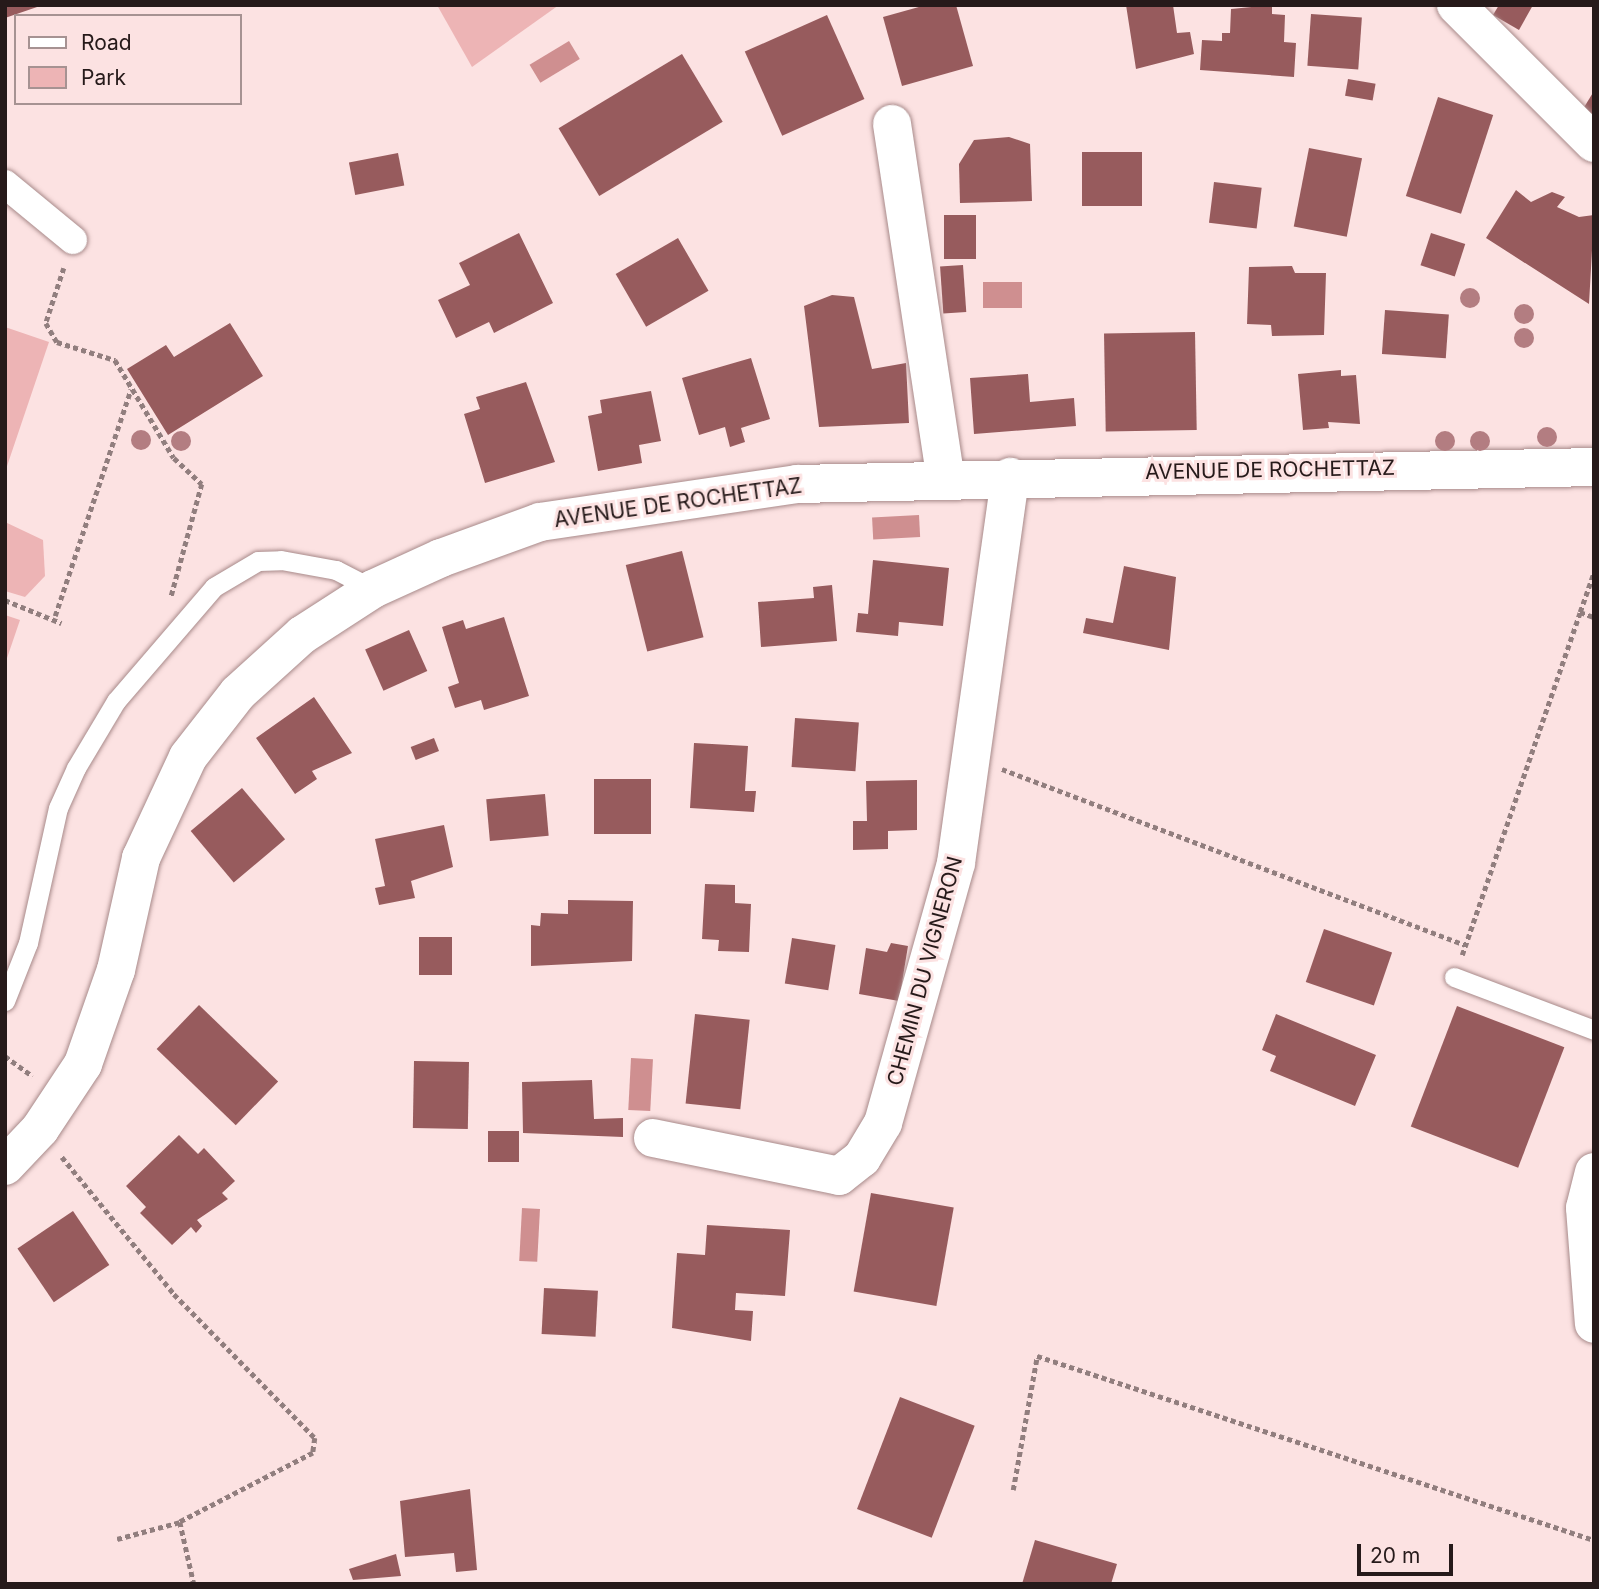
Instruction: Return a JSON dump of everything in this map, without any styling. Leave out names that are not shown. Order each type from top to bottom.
[{"type":"street","points":[[1456,5],[1594,143]]},
{"type":"street","points":[[892,124],[946,479]]},
{"type":"street","points":[[5,184],[73,240]]},
{"type":"street","name":"AVENUE DE ROCHETTAZ","points":[[5,1166],[40,1129],[83,1064],[102,1020],[141,858],[188,757],[247,684],[302,635],[373,589],[540,522],[763,487],[1010,477],[1594,467]]},
{"type":"street","name":"CHEMIN DU VIGNERON","points":[[653,1138],[839,1176],[862,1158],[883,1123],[925,983],[938,910],[956,863],[968,756],[1010,477]]},
{"type":"street","points":[[1594,1172],[1585,1208],[1594,1324]]},
{"type":"lane","points":[[5,1001],[28,943],[58,808],[76,768],[116,701],[214,587],[258,561],[316,565],[373,589]]},
{"type":"lane","points":[[1454,977],[1594,1030]]},
{"type":"path","points":[[73,240],[46,323],[57,342],[115,360],[174,458],[202,484],[171,587],[177,630]]},
{"type":"path","points":[[55,617],[131,388]]},
{"type":"path","points":[[1454,977],[1594,572]]},
{"type":"path","points":[[5,600],[55,617],[61,623]]},
{"type":"path","points":[[1580,612],[1594,617]]},
{"type":"path","points":[[968,756],[1465,946]]},
{"type":"path","points":[[5,1056],[36,1079]]},
{"type":"path","points":[[40,1129],[174,1294],[315,1438],[313,1453],[180,1522],[117,1539]]},
{"type":"path","points":[[1013,1490],[1037,1356],[1594,1540]]},
{"type":"path","points":[[180,1522],[194,1584]]},
{"type":"green space","points":[[437,5],[559,5],[472,67]]},
{"type":"green space","points":[[5,327],[49,342],[5,472]]},
{"type":"green space","points":[[5,522],[43,540],[45,576],[25,597],[5,591]]},
{"type":"green space","points":[[5,615],[20,620],[5,664]]},
{"type":"shaded area","points":[[569,41],[580,59],[540,83],[530,65]]},
{"type":"shaded area","points":[[983,282],[1022,282],[1022,308],[983,308]]},
{"type":"shaded area","points":[[919,515],[920,537],[873,539],[872,517]]},
{"type":"shaded area","points":[[631,1058],[653,1059],[650,1111],[628,1110]]},
{"type":"shaded area","points":[[522,1208],[540,1209],[537,1262],[519,1261]]},
{"type":"building","points":[[5,5],[40,5],[40,6],[5,18]]},
{"type":"building","points":[[926,5],[956,5],[973,66],[902,86],[883,17]]},
{"type":"building","points":[[1126,5],[1173,5],[1177,33],[1190,32],[1194,54],[1136,69]]},
{"type":"building","points":[[1272,5],[1272,14],[1285,15],[1284,42],[1296,43],[1294,77],[1200,70],[1202,40],[1222,41],[1222,33],[1230,33],[1231,9]]},
{"type":"building","points":[[1499,5],[1533,5],[1519,30],[1493,15]]},
{"type":"building","points":[[1311,14],[1362,18],[1358,69],[1307,66]]},
{"type":"building","points":[[827,15],[864,99],[782,136],[745,52]]},
{"type":"building","points":[[682,54],[723,122],[599,196],[559,128]]},
{"type":"building","points":[[1348,79],[1376,84],[1373,101],[1345,96]]},
{"type":"building","points":[[1594,91],[1594,115],[1583,109]]},
{"type":"building","points":[[1438,97],[1493,115],[1461,214],[1406,196]]},
{"type":"building","points":[[1009,137],[1030,144],[1032,201],[960,203],[959,164],[974,140]]},
{"type":"building","points":[[1309,148],[1362,158],[1347,237],[1294,227]]},
{"type":"building","points":[[1082,152],[1142,152],[1142,206],[1082,206]]},
{"type":"building","points":[[398,153],[404,185],[355,195],[349,163]]},
{"type":"building","points":[[1214,182],[1262,188],[1257,229],[1209,223]]},
{"type":"building","points":[[1516,190],[1531,202],[1552,192],[1565,197],[1557,207],[1579,217],[1594,215],[1589,304],[1486,238]]},
{"type":"building","points":[[944,215],[976,215],[976,259],[944,259]]},
{"type":"building","points":[[519,233],[553,303],[494,333],[489,322],[456,338],[438,300],[470,285],[459,263]]},
{"type":"building","points":[[1431,233],[1465,244],[1455,276],[1420,265]]},
{"type":"building","points":[[678,238],[708,291],[646,327],[616,274]]},
{"type":"building","points":[[963,265],[966,312],[943,313],[940,267]]},
{"type":"building","points":[[1292,266],[1295,273],[1326,273],[1324,335],[1272,336],[1271,325],[1247,324],[1249,267]]},
{"type":"building","points":[[832,295],[854,297],[872,369],[906,363],[909,423],[819,427],[804,306]]},
{"type":"building","points":[[1385,310],[1449,314],[1446,358],[1382,354]]},
{"type":"building","points":[[230,323],[263,376],[168,435],[127,369],[166,345],[174,357]]},
{"type":"building","points":[[1195,332],[1197,430],[1106,432],[1104,334]]},
{"type":"building","points":[[751,358],[770,419],[741,428],[745,442],[730,447],[725,427],[699,435],[682,378]]},
{"type":"building","points":[[1341,370],[1341,376],[1356,375],[1360,424],[1328,422],[1329,428],[1303,430],[1298,374]]},
{"type":"building","points":[[1028,374],[1030,402],[1074,398],[1076,426],[974,434],[970,378]]},
{"type":"building","points":[[526,382],[555,462],[485,483],[464,414],[480,409],[476,397]]},
{"type":"building","points":[[651,391],[661,441],[639,445],[642,463],[598,471],[588,416],[602,413],[600,400]]},
{"type":"building","points":[[682,551],[704,637],[647,651],[626,565]]},
{"type":"building","points":[[873,560],[949,568],[943,626],[899,622],[898,636],[856,632],[858,613],[868,614]]},
{"type":"building","points":[[1124,566],[1176,577],[1169,650],[1083,633],[1086,618],[1113,623]]},
{"type":"building","points":[[832,585],[837,641],[761,647],[758,602],[814,598],[813,587]]},
{"type":"building","points":[[504,617],[529,696],[484,710],[481,700],[455,708],[448,687],[459,683],[442,627],[463,620],[466,629]]},
{"type":"building","points":[[409,630],[427,671],[383,691],[365,650]]},
{"type":"building","points":[[314,697],[352,753],[312,771],[317,779],[295,794],[256,738]]},
{"type":"building","points":[[795,718],[859,722],[855,771],[792,767]]},
{"type":"building","points":[[434,738],[439,751],[416,760],[411,747]]},
{"type":"building","points":[[694,743],[748,746],[745,791],[756,791],[754,812],[690,808]]},
{"type":"building","points":[[594,779],[651,779],[651,834],[594,834]]},
{"type":"building","points":[[917,780],[917,830],[888,831],[888,849],[853,850],[853,821],[867,821],[866,781]]},
{"type":"building","points":[[242,788],[285,839],[234,882],[191,831]]},
{"type":"building","points":[[545,794],[549,836],[490,841],[486,799]]},
{"type":"building","points":[[444,825],[453,867],[411,881],[415,898],[379,905],[375,888],[385,886],[375,839]]},
{"type":"building","points":[[705,884],[735,885],[735,903],[751,904],[749,952],[718,951],[719,940],[702,939]]},
{"type":"building","points":[[568,900],[633,901],[632,961],[531,966],[531,925],[540,926],[541,913],[568,914]]},
{"type":"building","points":[[1324,929],[1392,952],[1374,1005],[1306,982]]},
{"type":"building","points":[[419,937],[452,937],[452,975],[419,975]]},
{"type":"building","points":[[792,938],[835,945],[828,990],[785,983]]},
{"type":"building","points":[[891,943],[908,946],[899,1001],[859,994],[866,948],[887,952]]},
{"type":"building","points":[[199,1005],[278,1081],[236,1125],[157,1049]]},
{"type":"building","points":[[1457,1006],[1564,1047],[1518,1168],[1411,1126]]},
{"type":"building","points":[[695,1014],[750,1020],[740,1109],[686,1104]]},
{"type":"building","points":[[1276,1014],[1376,1055],[1355,1106],[1270,1071],[1276,1056],[1262,1050]]},
{"type":"building","points":[[414,1061],[469,1062],[468,1129],[413,1128]]},
{"type":"building","points":[[592,1080],[594,1119],[623,1118],[623,1137],[523,1133],[522,1082]]},
{"type":"building","points":[[488,1131],[519,1131],[519,1162],[488,1162]]},
{"type":"building","points":[[179,1135],[198,1154],[204,1148],[235,1181],[222,1193],[228,1199],[197,1220],[202,1226],[196,1233],[191,1227],[172,1245],[140,1213],[146,1207],[126,1186]]},
{"type":"building","points":[[871,1193],[954,1208],[936,1306],[854,1291]]},
{"type":"building","points":[[73,1211],[109,1265],[54,1302],[17,1248]]},
{"type":"building","points":[[707,1225],[790,1230],[785,1296],[736,1293],[735,1310],[753,1311],[751,1341],[672,1328],[677,1253],[705,1255]]},
{"type":"building","points":[[544,1288],[598,1291],[596,1337],[542,1334]]},
{"type":"building","points":[[900,1397],[975,1426],[932,1538],[857,1509]]},
{"type":"building","points":[[470,1489],[477,1570],[456,1572],[454,1553],[405,1557],[400,1501]]},
{"type":"building","points":[[1035,1540],[1117,1564],[1111,1584],[1022,1584]]},
{"type":"building","points":[[396,1554],[401,1576],[353,1580],[349,1569]]}]
